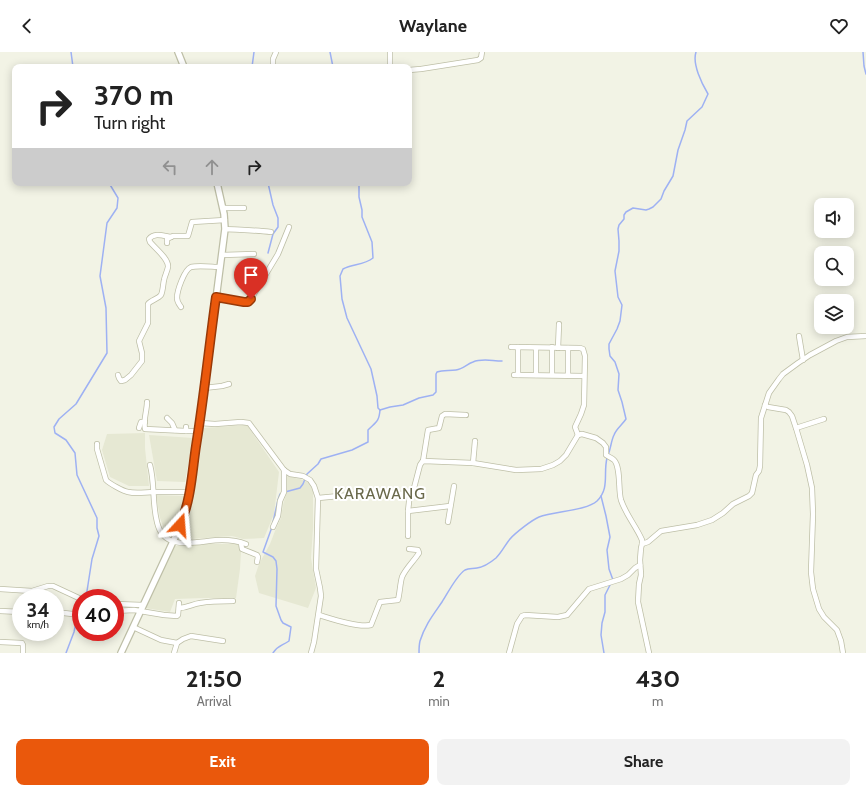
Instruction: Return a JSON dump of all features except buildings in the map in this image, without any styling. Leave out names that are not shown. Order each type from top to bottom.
[{"type":"street","points":[[178,52],[183,64]]},
{"type":"street","points":[[273,64],[273,59],[276,52]]},
{"type":"street","points":[[390,52],[390,64]]},
{"type":"street","points":[[412,70],[478,60],[481,58],[482,52]]},
{"type":"street","points":[[122,653],[184,516],[189,492],[200,423],[225,230],[225,220],[218,186]]},
{"type":"street","points":[[223,208],[244,208]]},
{"type":"street","points":[[118,376],[120,380],[125,380],[142,362],[143,356],[139,341],[148,323],[148,304],[161,295],[168,266],[167,261],[150,242],[152,236],[188,236],[192,222],[225,220]]},
{"type":"street","points":[[216,297],[248,302],[278,254],[289,227]]},
{"type":"street","points":[[225,230],[254,230],[270,232]]},
{"type":"street","points":[[167,242],[167,239],[171,237]]},
{"type":"street","points":[[222,255],[254,254]]},
{"type":"street","points":[[181,307],[178,303],[177,296],[184,274],[187,270],[192,267],[220,267]]},
{"type":"street","points":[[558,348],[559,324]]},
{"type":"street","points":[[798,336],[803,360]]},
{"type":"street","points":[[642,544],[648,542],[661,531],[697,525],[712,520],[733,504],[745,499],[752,493],[756,475],[760,466],[760,424],[762,413],[769,393],[779,379],[783,374],[810,355],[840,339],[866,336]]},
{"type":"street","points":[[511,347],[582,348],[585,356],[584,404],[583,410],[575,427],[578,436]]},
{"type":"street","points":[[518,347],[516,375],[584,376]]},
{"type":"street","points":[[536,348],[536,375]]},
{"type":"street","points":[[552,348],[552,375]]},
{"type":"street","points":[[568,348],[568,375]]},
{"type":"street","points":[[204,388],[229,384]]},
{"type":"street","points":[[147,402],[145,429],[199,430]]},
{"type":"street","points":[[765,405],[770,408],[786,410],[789,412],[796,428],[812,488],[813,514],[811,572],[813,589],[819,609],[837,630],[843,653]]},
{"type":"street","points":[[408,536],[408,510],[410,493],[414,488],[420,466],[423,461],[428,430],[439,428],[442,416],[445,414],[466,415]]},
{"type":"street","points":[[167,418],[172,423],[175,430]]},
{"type":"street","points":[[796,428],[824,418]]},
{"type":"street","points":[[139,428],[140,422],[145,422]]},
{"type":"street","points":[[200,423],[249,423],[284,470],[290,474],[303,476],[310,480],[314,486],[318,498],[316,569],[321,592],[319,615],[311,653]]},
{"type":"street","points":[[423,461],[473,463],[516,470],[529,470],[546,468],[564,458],[578,436],[582,434],[600,441],[605,445],[606,455],[615,460],[618,469],[619,494],[622,502],[642,538],[640,554],[641,575],[638,602],[649,653]]},
{"type":"street","points":[[473,463],[475,441]]},
{"type":"street","points":[[97,444],[97,449],[106,480],[122,490],[130,493],[189,492]]},
{"type":"street","points":[[150,465],[153,476],[156,520],[163,536],[167,540],[186,543],[222,540],[237,541],[244,543],[241,549],[257,555],[257,562]]},
{"type":"street","points":[[273,527],[278,516],[280,501],[284,492],[284,470]]},
{"type":"street","points":[[448,522],[454,486]]},
{"type":"street","points":[[318,498],[372,493],[410,493]]},
{"type":"street","points":[[408,510],[450,506]]},
{"type":"street","points":[[319,615],[343,622],[366,626],[371,625],[380,602],[398,600],[403,575],[419,553],[416,549],[409,549]]},
{"type":"street","points":[[509,653],[522,616],[565,616],[570,613],[589,589],[621,579],[640,565]]},
{"type":"street","points":[[0,589],[32,591],[53,586],[72,595]]},
{"type":"street","points":[[179,608],[215,601],[233,602]]},
{"type":"street","points":[[124,610],[175,616],[178,615],[179,603]]},
{"type":"street","points":[[124,604],[143,605]]},
{"type":"street","points":[[0,611],[12,612]]},
{"type":"street","points":[[134,627],[161,640],[177,643]]},
{"type":"street","points":[[174,653],[177,643],[190,636],[223,641]]},
{"type":"street","points":[[0,642],[22,643],[24,645],[23,653]]},
{"type":"shaded area","points":[[247,425],[279,472],[274,514],[264,538],[243,539],[232,536],[177,540],[190,513],[199,464],[203,428]]},
{"type":"shaded area","points":[[145,433],[149,486],[129,486],[110,477],[102,450],[107,434]]},
{"type":"shaded area","points":[[149,435],[193,438],[185,482],[157,481]]},
{"type":"shaded area","points":[[286,476],[308,482],[313,491],[311,558],[316,588],[308,608],[259,593],[255,576],[259,564],[270,544],[281,518],[287,491]]},
{"type":"shaded area","points":[[156,495],[185,496],[172,537],[164,529],[160,518]]},
{"type":"shaded area","points":[[238,544],[241,552],[236,598],[175,599],[170,612],[145,608],[174,546]]},
{"type":"waterway","points":[[71,52],[73,64]]},
{"type":"waterway","points":[[252,64],[254,52]]},
{"type":"waterway","points":[[330,52],[332,64]]},
{"type":"waterway","points":[[608,455],[615,433],[626,419],[618,390],[619,374],[615,362],[610,356],[609,349],[609,344],[620,321],[622,305],[618,297],[615,271],[619,251],[618,229],[626,212],[633,208],[646,210],[653,207],[661,199],[673,176],[678,150],[687,121],[702,107],[708,94],[696,68],[696,52]]},
{"type":"waterway","points":[[863,52],[866,74]]},
{"type":"waterway","points":[[87,589],[92,559],[99,536],[97,518],[77,475],[75,453],[66,440],[55,433],[54,427],[59,419],[76,404],[107,353],[106,308],[100,276],[107,223],[117,208],[118,198],[111,186]]},
{"type":"waterway","points":[[268,253],[273,234],[278,227],[278,218],[269,186]]},
{"type":"waterway","points":[[359,186],[362,217],[372,242],[373,258],[366,262],[343,269],[340,276],[342,299],[347,318],[371,369],[378,408],[380,410]]},
{"type":"waterway","points":[[380,410],[403,405],[419,398],[433,395],[436,392],[437,372],[463,368],[480,360],[502,361]]},
{"type":"waterway","points":[[285,492],[300,488],[307,474],[318,464],[321,459],[352,450],[368,442],[368,430],[378,419],[380,410]]},
{"type":"waterway","points":[[419,653],[422,635],[432,616],[455,580],[466,569],[482,567],[491,562],[498,556],[512,536],[539,517],[578,509],[597,501],[605,486],[607,458]]},
{"type":"waterway","points":[[273,522],[278,500],[280,494],[282,494]]},
{"type":"waterway","points":[[601,496],[610,537],[607,550],[609,569],[613,580]]},
{"type":"waterway","points":[[272,527],[263,552],[273,557],[276,561],[276,606],[283,623],[291,627],[289,641],[278,647],[273,653]]},
{"type":"waterway","points":[[604,653],[601,635],[602,623],[605,612],[605,595],[611,583]]},
{"type":"waterway","points":[[66,653],[72,637]]},
{"type":"district","name":"KARAWANG","points":[[380,493]]},
{"type":"route","points":[[180,525],[184,516],[189,492],[200,423],[216,297],[244,302],[248,302],[251,299]]}]
